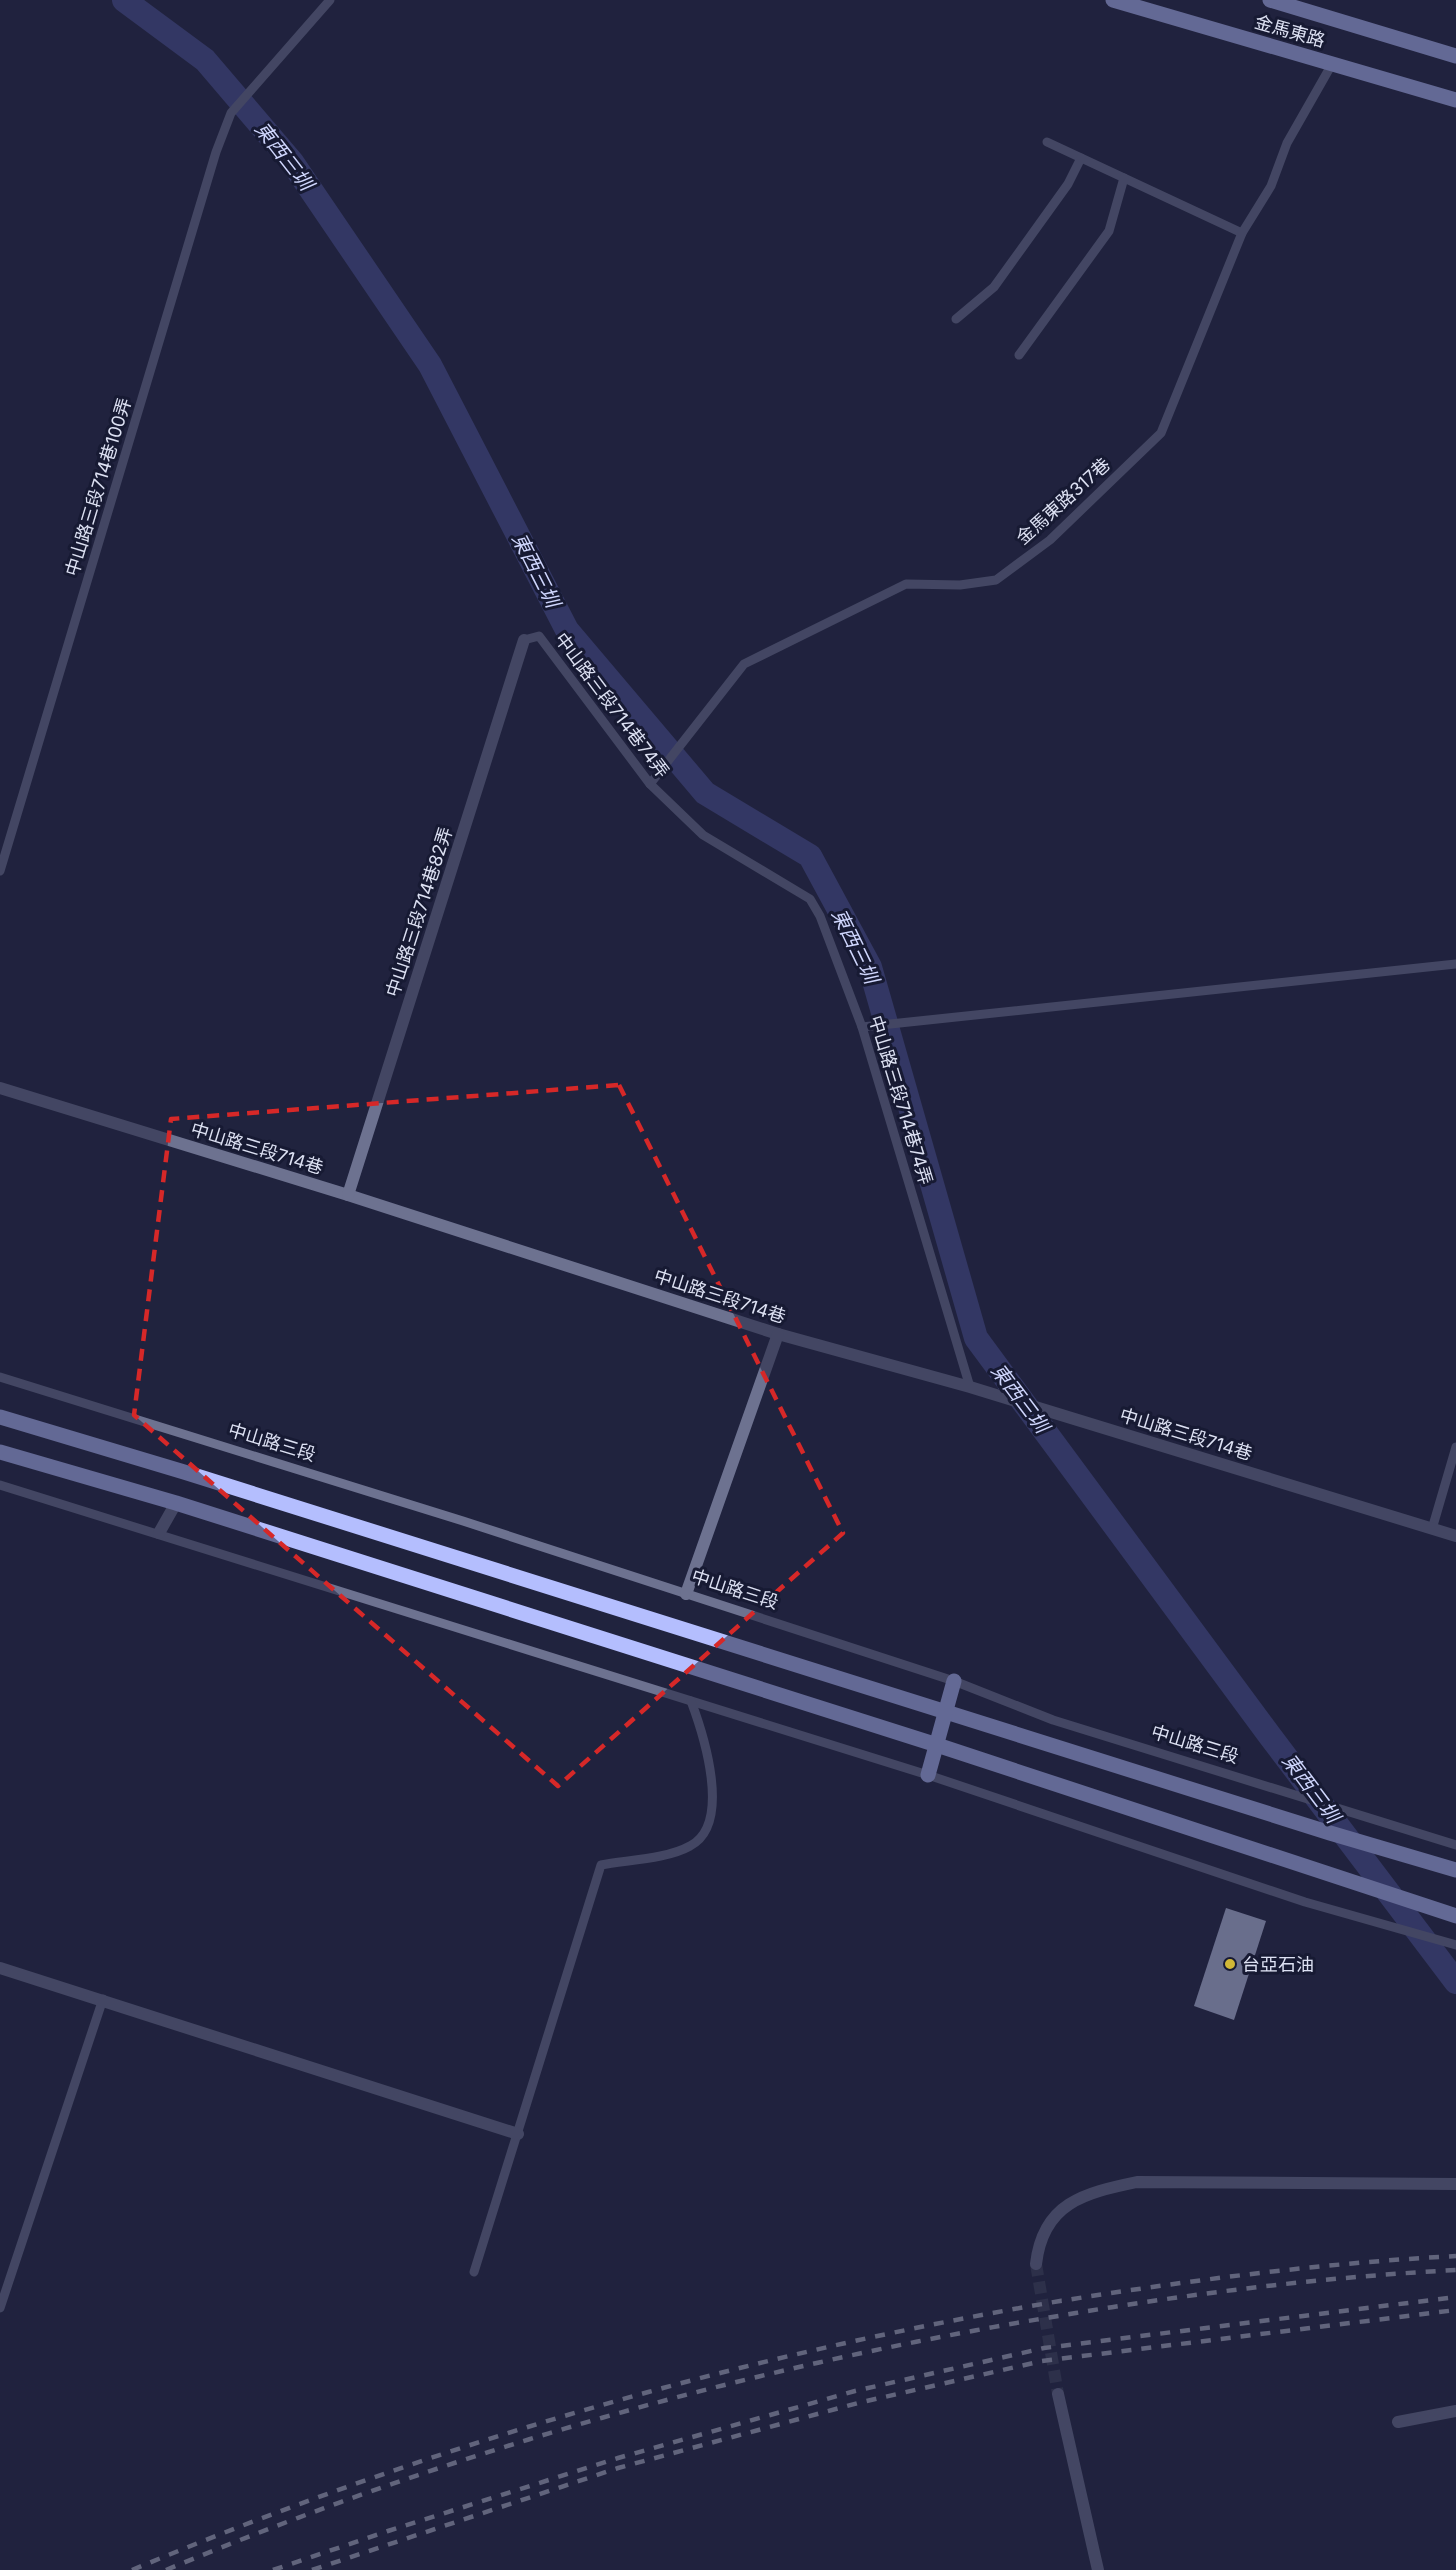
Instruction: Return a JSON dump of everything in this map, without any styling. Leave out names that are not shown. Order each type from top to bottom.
[{"type":"main road","name":"金馬東路","points":[[1113,0],[1456,100]]},
{"type":"main road","name":"金馬東路","points":[[1270,0],[1456,56]]},
{"type":"main road","points":[[0,1417],[184,1472],[947,1713],[1456,1870]]},
{"type":"main road","points":[[0,1452],[176,1503],[937,1745],[1456,1916]]},
{"type":"main road","points":[[928,1775],[954,1681]]},
{"type":"street","name":"中山路三段714巷82弄","points":[[348,1195],[524,640]]},
{"type":"street","name":"中山路三段714巷","points":[[0,1088],[348,1195],[778,1334],[971,1387],[1456,1536]]},
{"type":"street","points":[[686,1594],[778,1334]]},
{"type":"street","points":[[159,1533],[176,1503]]},
{"type":"street","points":[[0,1968],[518,2134]]},
{"type":"street","points":[[1036,2264],[1038,2248],[1051,2220],[1071,2200],[1098,2190],[1137,2181],[1456,2184]]},
{"type":"street","points":[[1058,2394],[1098,2570]]},
{"type":"street","points":[[1398,2422],[1456,2412]]},
{"type":"lane","name":"中山路三段714巷100弄","points":[[0,871],[216,152],[231,113],[330,0]]},
{"type":"lane","name":"金馬東路317巷","points":[[650,784],[744,664],[906,584],[960,585],[996,580],[1050,540],[1161,432],[1242,233],[1271,186],[1287,143],[1332,64]]},
{"type":"lane","points":[[1047,142],[1242,233]]},
{"type":"lane","points":[[956,319],[994,287],[1068,184],[1081,158]]},
{"type":"lane","points":[[1019,355],[1109,231],[1124,178]]},
{"type":"lane","name":"中山路三段714巷74弄","points":[[524,640],[539,636],[650,784],[703,835],[810,899],[820,916],[862,1027],[971,1387]]},
{"type":"lane","points":[[862,1027],[1456,964]]},
{"type":"lane","name":"中山路三段","points":[[0,1377],[463,1521],[954,1681],[1053,1720],[1456,1845]]},
{"type":"lane","points":[[1432,1529],[1456,1447]]},
{"type":"lane","points":[[0,1485],[928,1775],[1305,1902],[1456,1946]]},
{"type":"lane","points":[[474,2272],[601,1864],[672,1853],[690,1847],[700,1838],[708,1822],[713,1802],[712,1779],[706,1743],[692,1701]]},
{"type":"lane","points":[[0,2308],[103,2000]]},
{"type":"highlighted area","points":[[619,1085],[843,1533],[558,1786],[134,1415],[171,1119]]},
{"type":"building","name":"台亞石油","points":[[1226,1908],[1266,1921],[1234,2020],[1194,2006]]},
{"type":"waterway","name":"東西三圳","points":[[124,0],[205,60],[292,162],[430,365],[567,630],[705,793],[810,856],[870,967],[976,1338],[1270,1736],[1456,1982]]},
{"type":"tunnel","points":[[1036,2264],[1058,2394]]},
{"type":"railway","points":[[132,2570],[358,2483],[473,2444],[588,2409],[822,2348],[1060,2301],[1159,2286],[1307,2268],[1456,2256]]},
{"type":"railway","points":[[166,2570],[384,2487],[495,2450],[608,2416],[834,2359],[949,2335],[1162,2300],[1260,2287],[1456,2270]]},
{"type":"railway","points":[[273,2570],[618,2458],[855,2391],[1044,2348],[1456,2297]]},
{"type":"railway","points":[[312,2570],[618,2468],[858,2403],[1042,2361],[1456,2310]]},
{"type":"place","name":"台亞石油","points":[[1230,1964]]}]
